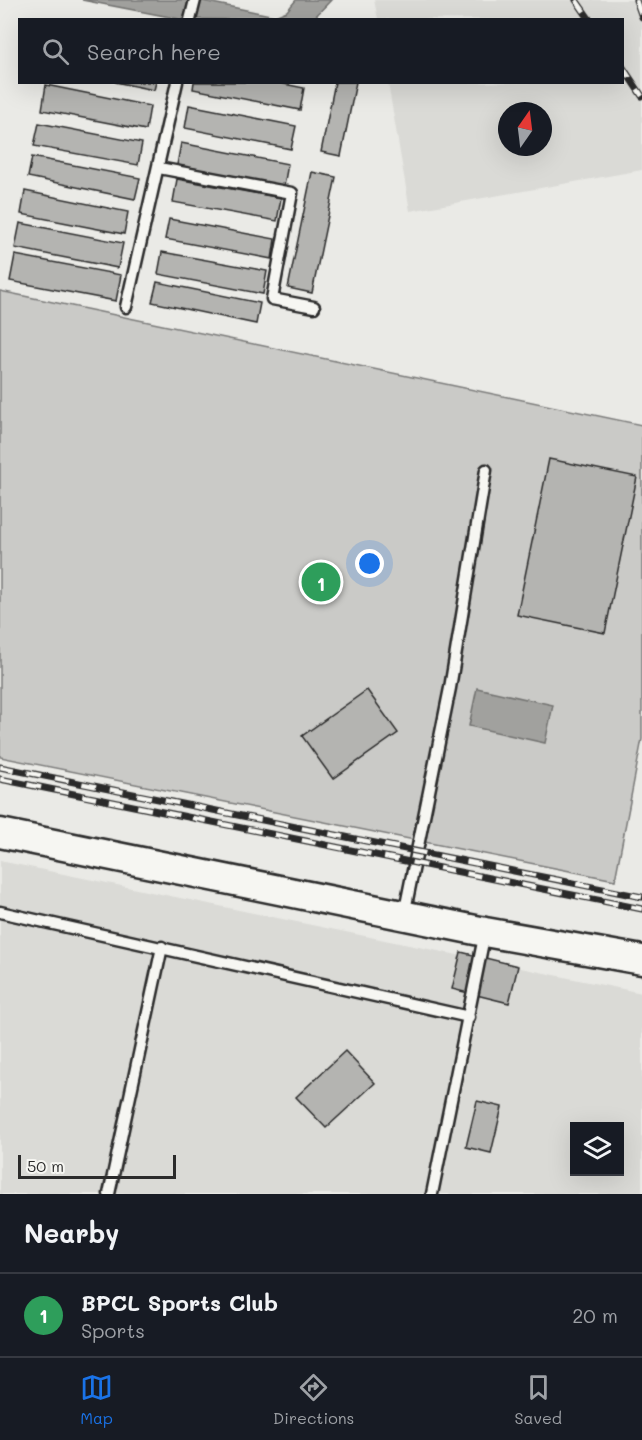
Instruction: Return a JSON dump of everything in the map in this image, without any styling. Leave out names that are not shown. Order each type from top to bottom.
[{"type":"main road","points":[[0,833],[486,932],[642,960]]},
{"type":"lane","points":[[190,18],[195,0]]},
{"type":"lane","points":[[126,307],[177,84]]},
{"type":"lane","points":[[159,168],[292,193],[272,299],[314,307]]},
{"type":"lane","points":[[404,915],[450,688],[486,470]]},
{"type":"lane","points":[[0,912],[469,1017]]},
{"type":"lane","points":[[432,1194],[486,932]]},
{"type":"lane","points":[[109,1194],[162,947]]},
{"type":"shaded area","points":[[82,0],[198,0],[275,16],[287,11],[296,0],[331,0],[314,18],[175,18]]},
{"type":"shaded area","points":[[374,0],[642,0],[642,170],[410,211],[388,84],[624,84],[624,18],[378,18]]},
{"type":"shaded area","points":[[0,291],[642,425],[642,739],[615,880],[0,757]]},
{"type":"shaded area","points":[[477,688],[553,705],[545,743],[469,726]]},
{"type":"shaded area","points":[[0,861],[642,993],[642,1194],[0,1194]]},
{"type":"building","points":[[125,84],[156,84],[154,90]]},
{"type":"building","points":[[194,84],[284,84],[304,88],[300,110],[193,89]]},
{"type":"building","points":[[335,84],[356,84],[341,156],[321,152]]},
{"type":"building","points":[[46,85],[150,106],[146,130],[42,110]]},
{"type":"building","points":[[189,105],[296,126],[291,149],[185,128]]},
{"type":"building","points":[[39,123],[142,143],[138,165],[34,146]]},
{"type":"building","points":[[181,143],[288,164],[284,186],[177,165]]},
{"type":"building","points":[[32,157],[140,178],[135,199],[28,177]]},
{"type":"building","points":[[312,172],[336,177],[312,293],[288,288]]},
{"type":"building","points":[[177,179],[281,198],[277,221],[173,202]]},
{"type":"building","points":[[25,191],[128,212],[124,234],[21,214]]},
{"type":"building","points":[[169,219],[275,239],[272,259],[165,239]]},
{"type":"building","points":[[20,223],[123,243],[118,268],[15,248]]},
{"type":"building","points":[[162,252],[267,271],[263,294],[158,274]]},
{"type":"building","points":[[15,255],[121,275],[116,301],[10,281]]},
{"type":"building","points":[[157,282],[260,303],[256,324],[152,302]]},
{"type":"building","points":[[549,459],[637,477],[605,633],[517,615]]},
{"type":"building","points":[[367,690],[398,733],[333,779],[302,736]]},
{"type":"building","points":[[461,952],[518,966],[509,1003],[452,989]]},
{"type":"building","points":[[345,1051],[375,1083],[326,1128],[296,1097]]},
{"type":"building","points":[[477,1101],[502,1107],[491,1153],[466,1147]]},
{"type":"railway","points":[[576,0],[589,18]]},
{"type":"railway","points":[[636,0],[642,17]]},
{"type":"railway","points":[[624,69],[642,96]]},
{"type":"railway","points":[[0,767],[642,897]]},
{"type":"railway","points":[[0,779],[642,909]]},
{"type":"place","name":"BPCL Sports Club","points":[[321,582]]}]
